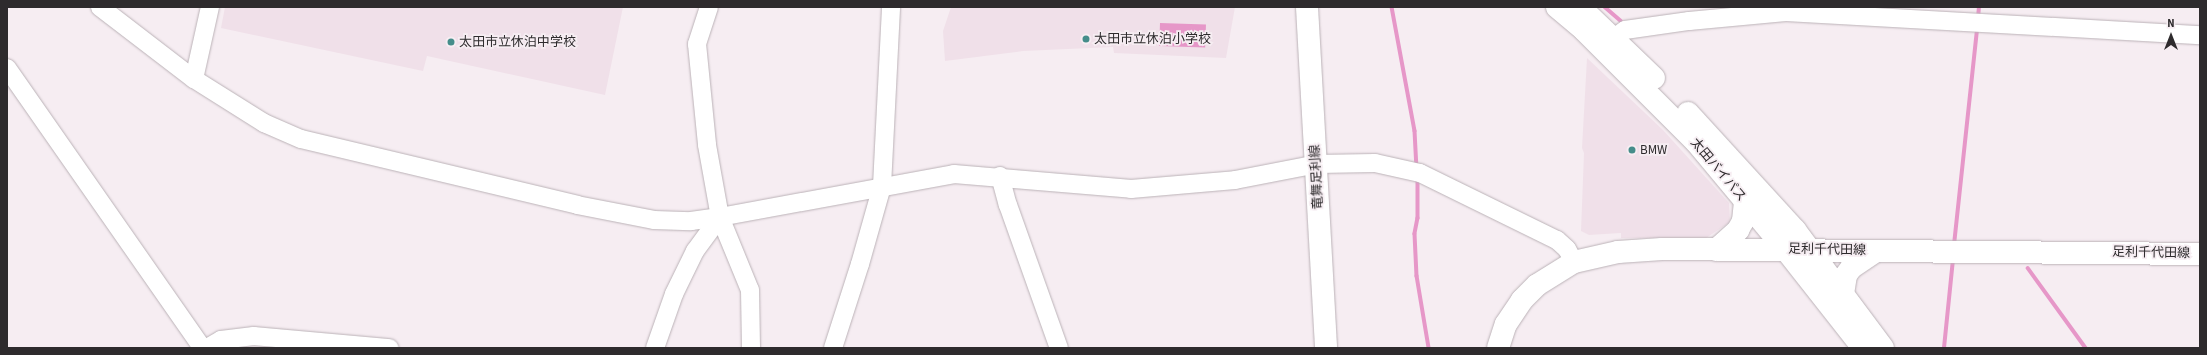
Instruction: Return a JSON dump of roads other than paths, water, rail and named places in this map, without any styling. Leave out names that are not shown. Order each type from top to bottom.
[{"type":"main road","name":"竜舞足利線","points":[[1307,7],[1317,164],[1326,348]]},
{"type":"main road","name":"太田バイパス","points":[[1557,7],[1589,35],[1691,137],[1786,250],[1863,348]]},
{"type":"main road","name":"太田バイパス","points":[[1580,7],[1615,37],[1758,187],[1810,250],[1883,348]]},
{"type":"main road","points":[[1716,250],[1738,230],[1743,221],[1745,201]]},
{"type":"main road","name":"足利千代田線","points":[[1498,348],[1506,324],[1522,300],[1547,277],[1574,262],[1618,252],[1662,249],[2200,254]]},
{"type":"main road","points":[[1844,294],[1846,275],[1851,268],[1876,251]]},
{"type":"street","points":[[100,7],[194,79],[264,123],[301,139],[577,205],[654,220],[691,221],[720,217],[882,186],[954,174],[1000,176],[1131,189],[1235,180],[1317,164],[1375,163],[1420,173],[1557,240],[1567,249],[1574,262]]},
{"type":"street","points":[[194,79],[210,7]]},
{"type":"street","points":[[709,7],[697,44],[707,145],[720,217],[750,290],[751,348]]},
{"type":"street","points":[[833,348],[860,264],[882,186],[891,7]]},
{"type":"street","points":[[1615,37],[1625,30],[1689,20],[1786,12],[2200,35]]},
{"type":"street","points":[[7,68],[202,348]]},
{"type":"street","points":[[1000,176],[1008,205],[1059,348]]},
{"type":"street","points":[[656,348],[674,294],[695,251],[720,217]]},
{"type":"street","points":[[207,348],[221,340],[254,336],[389,348]]},
{"type":"waterway","points":[[1392,7],[1415,131],[1417,168]]},
{"type":"waterway","points":[[1605,7],[1621,21]]},
{"type":"waterway","points":[[1978,18],[1979,7]]},
{"type":"waterway","points":[[1954,245],[1977,28]]},
{"type":"waterway","points":[[1418,178],[1418,218],[1415,234],[1417,276],[1429,348]]},
{"type":"waterway","points":[[1944,348],[1953,259]]},
{"type":"waterway","points":[[2028,268],[2086,348]]},
{"type":"place","name":"太田市立休泊小学校","points":[[1086,39]]},
{"type":"place","name":"太田市立休泊中学校","points":[[451,42]]},
{"type":"place","name":"BMW","points":[[1632,150]]}]
